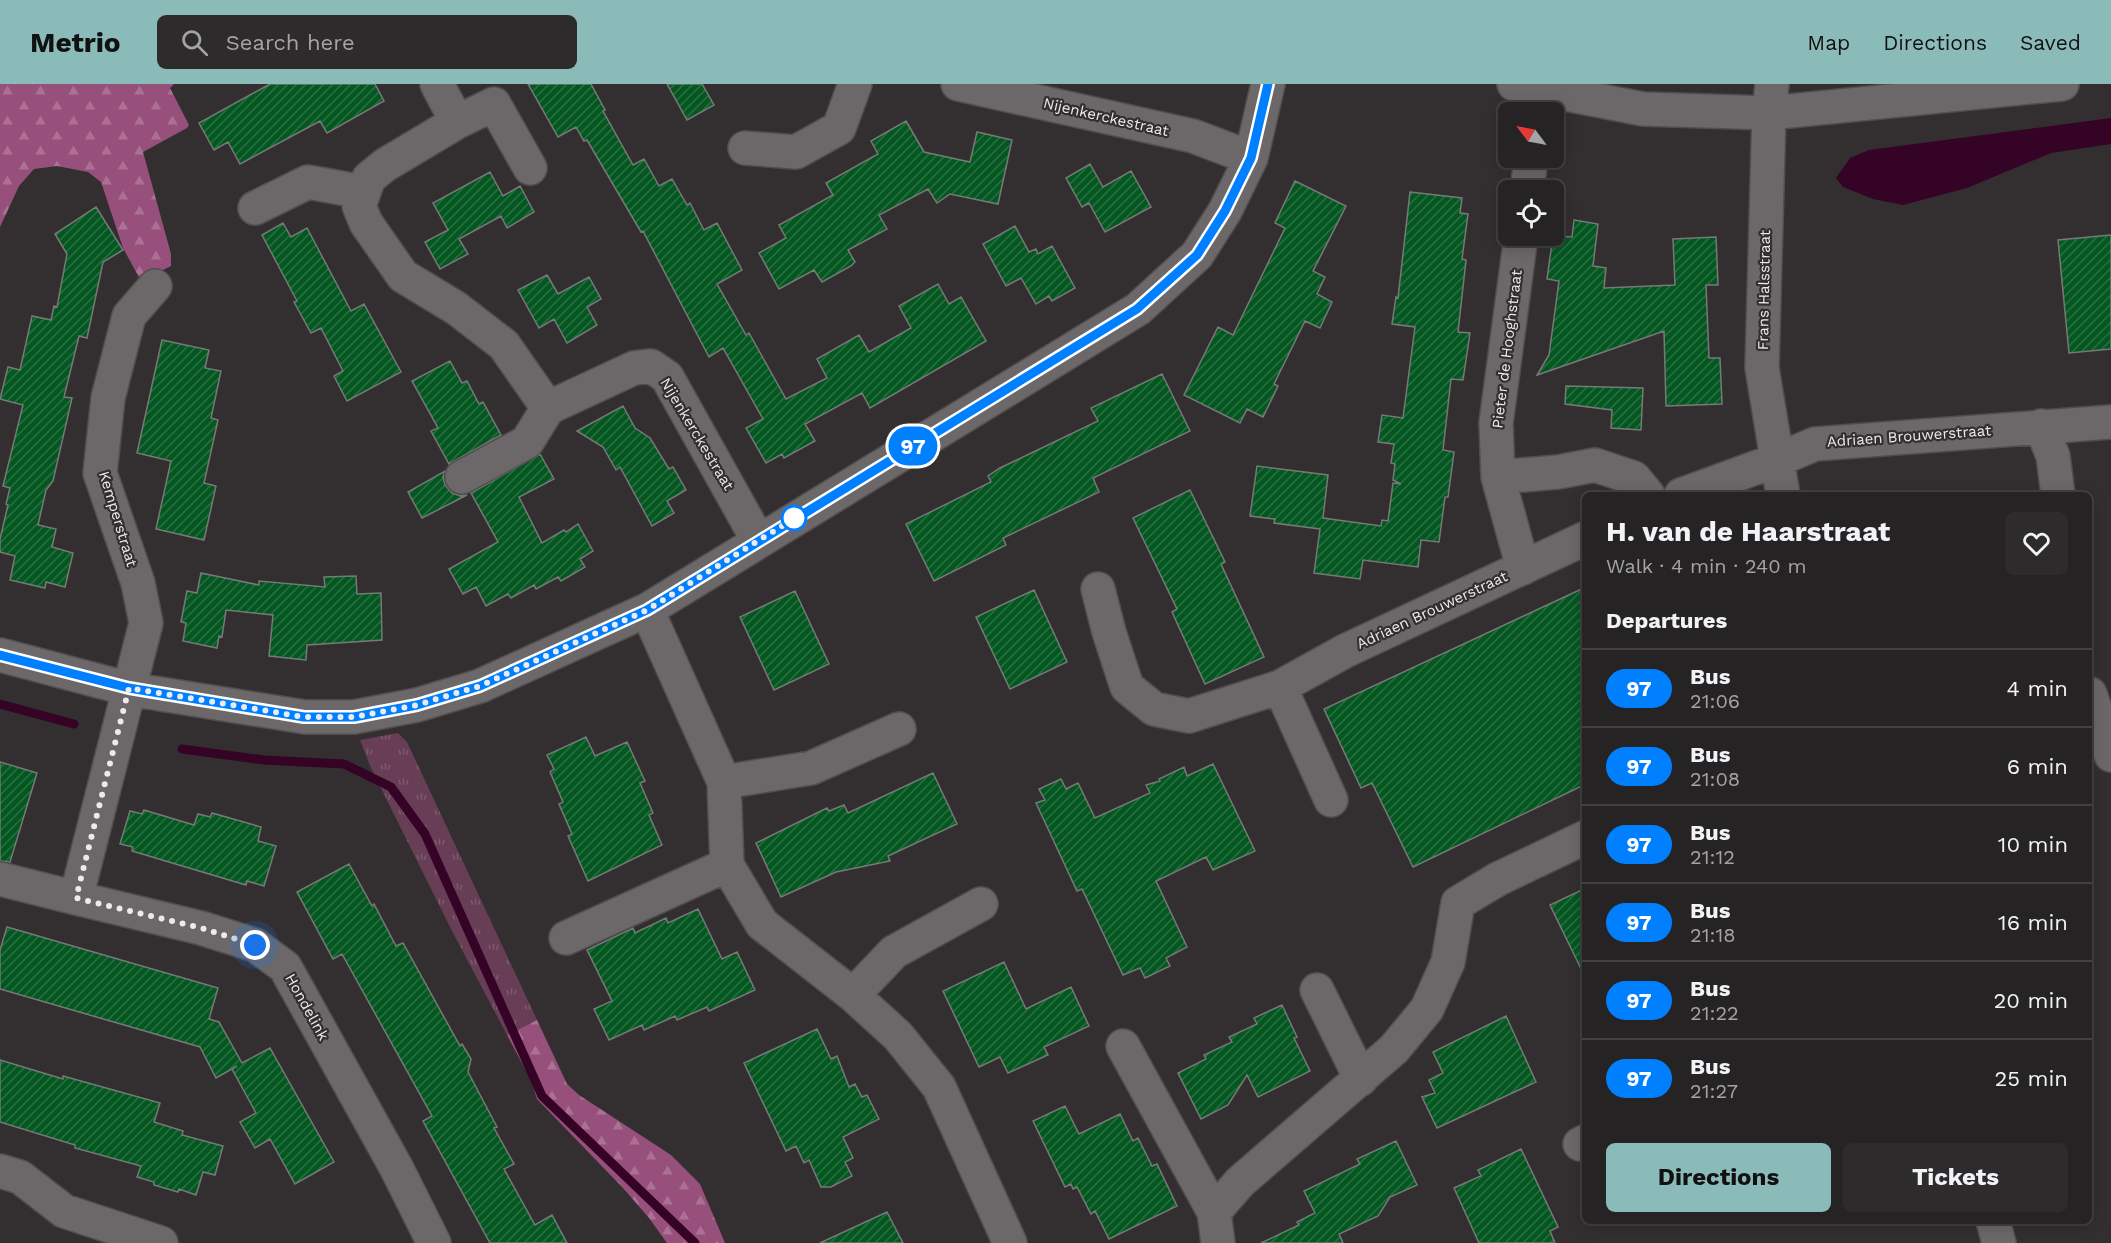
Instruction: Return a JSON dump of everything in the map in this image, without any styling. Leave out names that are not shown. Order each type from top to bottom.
[{"type":"street","points":[[437,84],[457,122]]},
{"type":"street","points":[[745,148],[795,152],[839,128],[855,84]]},
{"type":"street","name":"Nijenkerckestraat","points":[[958,84],[1193,136],[1251,158]]},
{"type":"street","points":[[0,655],[129,688],[304,717],[354,717],[417,705],[480,686],[647,610],[1137,309],[1197,255],[1225,211],[1251,158],[1268,84]]},
{"type":"street","points":[[1530,95],[1643,109],[1770,98],[2055,84]]},
{"type":"street","name":"Frans Halsstraat","points":[[1770,98],[1762,368],[1782,492]]},
{"type":"street","points":[[462,477],[527,442],[548,408],[504,345],[456,308],[403,276],[366,223],[359,206],[369,178],[385,165],[457,122],[494,104],[530,168]]},
{"type":"street","points":[[255,208],[308,182],[363,192]]},
{"type":"street","name":"Pieter de Hooghstraat","points":[[1520,246],[1496,423],[1498,477],[1523,567]]},
{"type":"street","name":"Kemperstraat","points":[[129,688],[146,623],[138,583],[100,473],[108,398],[129,316],[155,286]]},
{"type":"street","name":"Nijenkerckestraat","points":[[548,408],[634,368],[651,366],[667,377],[758,540]]},
{"type":"street","name":"Adriaen Brouwerstraat","points":[[1689,492],[1815,444],[2111,422]]},
{"type":"street","points":[[2041,426],[2053,456],[2058,492]]},
{"type":"street","points":[[1498,477],[1558,472],[1595,465],[1634,478],[1645,492]]},
{"type":"street","name":"Adriaen Brouwerstraat","points":[[1098,589],[1127,687],[1154,709],[1188,716],[1280,687],[1345,651],[1582,540]]},
{"type":"street","points":[[647,610],[724,782],[727,865],[762,924],[853,995],[898,1036],[939,1087],[1010,1243]]},
{"type":"street","points":[[1280,687],[1331,800]]},
{"type":"street","points":[[76,898],[129,688]]},
{"type":"street","points":[[2092,700],[2111,755]]},
{"type":"street","points":[[724,782],[812,768],[899,729]]},
{"type":"street","points":[[1216,1227],[1240,1182],[1394,1049],[1427,1009],[1448,962],[1458,903],[1498,879],[1582,839]]},
{"type":"street","points":[[566,938],[727,865]]},
{"type":"street","name":"Hondelink","points":[[0,879],[201,928],[255,945],[285,967],[397,1169],[434,1243]]},
{"type":"street","points":[[853,995],[894,952],[981,904]]},
{"type":"street","points":[[1317,990],[1361,1079]]},
{"type":"street","points":[[1123,1046],[1216,1227]]},
{"type":"street","points":[[0,1170],[20,1177],[64,1210],[161,1243]]},
{"type":"street","points":[[1994,1224],[1999,1243]]},
{"type":"green space","points":[[0,84],[174,84],[170,88],[189,125],[143,152],[171,254],[171,266],[141,281],[123,248],[101,182],[88,172],[57,166],[34,169],[19,186],[0,227]]},
{"type":"green space","points":[[398,733],[407,742],[537,1020],[507,1035],[451,929],[371,768],[360,740]]},
{"type":"green space","points":[[537,1020],[567,1084],[579,1095],[671,1155],[700,1184],[725,1243],[667,1243],[623,1188],[537,1099],[531,1080],[507,1035]]},
{"type":"shaded area","points":[[2111,118],[2111,144],[2051,153],[1967,188],[1903,205],[1873,199],[1843,187],[1836,178],[1850,158],[1869,150]]},
{"type":"building","points":[[270,84],[375,84],[384,101],[327,133],[320,121],[240,164],[228,142],[214,150],[199,123]]},
{"type":"building","points":[[528,84],[591,84],[633,165],[644,159],[659,186],[672,179],[687,205],[690,203],[704,230],[717,223],[742,270],[717,284],[746,335],[749,333],[786,399],[827,378],[817,359],[859,335],[869,352],[911,328],[899,306],[938,284],[949,304],[961,297],[986,341],[870,408],[862,393],[805,424],[815,441],[784,458],[782,454],[766,463],[746,428],[763,419],[723,348],[709,357],[643,231],[641,232],[587,140],[584,141],[576,127],[558,137]]},
{"type":"building","points":[[667,84],[702,84],[714,105],[687,120]]},
{"type":"building","points":[[906,121],[924,152],[970,162],[977,132],[1012,140],[998,204],[950,194],[937,203],[928,189],[879,215],[887,229],[848,250],[855,262],[851,266],[822,282],[814,270],[779,289],[759,253],[786,238],[779,225],[833,195],[826,183],[878,154],[871,141]]},
{"type":"building","points":[[1090,164],[1103,187],[1131,171],[1151,207],[1105,232],[1089,203],[1082,207],[1066,178]]},
{"type":"building","points":[[490,172],[503,196],[520,186],[534,212],[507,228],[501,216],[459,239],[468,254],[440,269],[425,242],[448,230],[433,203]]},
{"type":"building","points":[[1295,181],[1346,206],[1313,271],[1325,277],[1317,294],[1332,302],[1320,328],[1305,321],[1274,384],[1278,386],[1263,417],[1247,409],[1240,423],[1184,395],[1218,327],[1233,335],[1285,228],[1275,223]]},
{"type":"building","points":[[1410,192],[1462,198],[1460,213],[1468,214],[1462,259],[1466,260],[1458,332],[1470,333],[1463,380],[1451,379],[1443,450],[1454,452],[1439,542],[1421,540],[1418,567],[1363,560],[1360,579],[1314,573],[1320,529],[1274,523],[1275,519],[1250,516],[1257,466],[1328,475],[1323,518],[1381,526],[1382,520],[1388,521],[1393,483],[1401,484],[1393,480],[1395,464],[1391,463],[1394,444],[1378,442],[1382,415],[1403,418],[1415,327],[1392,324],[1396,297],[1398,298]]},
{"type":"building","points":[[96,207],[123,250],[103,262],[87,338],[79,336],[64,397],[72,398],[53,481],[46,490],[38,525],[56,529],[52,547],[73,553],[65,587],[46,582],[45,588],[10,580],[15,556],[0,552],[0,539],[10,488],[3,486],[23,405],[0,399],[8,367],[20,370],[32,316],[51,320],[54,306],[57,307],[67,254],[55,234]]},
{"type":"building","points":[[1574,220],[1598,224],[1593,266],[1606,268],[1604,288],[1675,285],[1673,239],[1716,237],[1718,285],[1706,285],[1709,358],[1720,358],[1722,404],[1666,406],[1664,331],[1537,375],[1549,355],[1559,281],[1547,279],[1552,246],[1564,246],[1564,237],[1572,237]]},
{"type":"building","points":[[283,223],[291,237],[307,228],[351,311],[364,304],[401,372],[347,401],[334,376],[343,371],[321,328],[311,333],[262,235]]},
{"type":"building","points":[[1015,226],[1029,252],[1036,249],[1038,254],[1052,246],[1075,288],[1052,301],[1049,296],[1036,304],[1021,278],[1006,286],[983,244]]},
{"type":"building","points":[[2111,235],[2111,349],[2069,353],[2058,240]]},
{"type":"building","points":[[547,275],[558,294],[589,277],[601,299],[587,307],[597,325],[567,343],[554,319],[539,328],[518,290]]},
{"type":"building","points":[[162,340],[209,350],[205,368],[221,371],[211,418],[218,420],[204,483],[216,486],[204,540],[156,529],[171,461],[137,453]]},
{"type":"building","points":[[450,361],[462,383],[467,381],[479,404],[483,402],[501,435],[449,464],[431,431],[438,428],[412,381]]},
{"type":"building","points":[[1162,374],[1190,431],[1093,478],[1099,492],[1003,538],[1006,545],[934,581],[906,524],[991,482],[988,476],[1000,468],[1098,421],[1091,408]]},
{"type":"building","points":[[1566,386],[1643,388],[1641,430],[1611,428],[1612,410],[1565,404]]},
{"type":"building","points":[[623,406],[635,428],[650,438],[669,469],[673,467],[686,490],[667,501],[674,513],[652,526],[620,467],[616,470],[603,447],[577,431]]},
{"type":"building","points":[[540,454],[554,479],[519,497],[542,543],[578,524],[593,551],[580,559],[585,567],[561,581],[558,577],[536,589],[534,585],[511,598],[508,594],[486,606],[476,587],[463,594],[449,569],[498,542],[471,493]]},
{"type":"building","points":[[445,471],[443,477],[445,485],[452,493],[467,495],[422,518],[408,492]]},
{"type":"building","points":[[1190,490],[1225,562],[1221,564],[1264,657],[1205,684],[1172,612],[1177,609],[1133,518]]},
{"type":"building","points":[[201,573],[259,585],[259,581],[325,587],[324,577],[356,576],[357,594],[381,593],[382,640],[307,645],[306,660],[269,656],[273,615],[226,610],[222,637],[219,636],[217,648],[183,641],[186,623],[181,622],[187,591],[197,593]]},
{"type":"building","points":[[1582,589],[1582,786],[1413,867],[1372,783],[1361,788],[1324,709]]},
{"type":"building","points":[[1034,590],[1067,662],[1010,689],[976,617]]},
{"type":"building","points":[[795,591],[829,664],[774,690],[740,617]]},
{"type":"building","points":[[586,737],[595,756],[627,742],[645,781],[640,783],[653,813],[649,815],[662,845],[588,881],[568,836],[572,834],[559,804],[563,802],[550,772],[554,769],[547,755]]},
{"type":"building","points":[[0,762],[37,773],[10,862],[0,861]]},
{"type":"building","points":[[1213,764],[1255,851],[1213,870],[1206,857],[1156,881],[1187,947],[1166,958],[1170,966],[1145,978],[1140,968],[1123,975],[1082,889],[1077,891],[1036,803],[1045,800],[1039,789],[1061,779],[1066,789],[1078,783],[1095,818],[1150,793],[1146,785],[1160,781],[1159,779],[1184,767],[1187,776]]},
{"type":"building","points":[[933,773],[957,824],[888,856],[890,861],[836,872],[781,897],[756,843],[827,808],[829,811],[844,805],[848,813]]},
{"type":"building","points":[[144,810],[194,825],[198,814],[210,817],[212,813],[261,827],[258,841],[276,846],[264,886],[247,881],[246,885],[132,851],[133,847],[120,844],[130,811],[142,814]]},
{"type":"building","points":[[349,864],[396,946],[403,943],[460,1046],[462,1044],[471,1059],[468,1072],[514,1164],[504,1169],[535,1225],[552,1215],[567,1243],[490,1243],[423,1121],[432,1116],[342,954],[333,959],[297,892]]},
{"type":"building","points":[[1582,890],[1582,971],[1550,905]]},
{"type":"building","points":[[698,909],[722,959],[737,952],[755,990],[709,1011],[707,1007],[677,1020],[675,1016],[644,1030],[642,1025],[609,1040],[594,1009],[612,1001],[587,950],[633,928],[635,933],[666,918],[668,923]]},
{"type":"building","points":[[7,927],[218,988],[209,1019],[219,1022],[242,1063],[270,1048],[334,1162],[295,1184],[270,1139],[255,1148],[240,1122],[256,1113],[232,1069],[237,1066],[216,1078],[200,1047],[0,989],[0,950]]},
{"type":"building","points":[[1004,962],[1026,1009],[1071,987],[1089,1026],[1044,1047],[1048,1055],[1008,1073],[1000,1057],[979,1067],[943,991]]},
{"type":"building","points":[[1282,1005],[1297,1037],[1294,1038],[1310,1071],[1258,1097],[1247,1075],[1228,1105],[1201,1119],[1178,1073],[1206,1059],[1204,1055],[1232,1042],[1229,1037],[1257,1024],[1254,1018]]},
{"type":"building","points":[[1506,1016],[1536,1082],[1437,1128],[1422,1097],[1435,1093],[1429,1080],[1443,1073],[1433,1052]]},
{"type":"building","points":[[817,1029],[831,1059],[837,1056],[849,1087],[855,1084],[862,1097],[867,1095],[879,1119],[843,1137],[853,1158],[845,1162],[852,1176],[831,1187],[821,1187],[809,1160],[804,1163],[796,1146],[786,1151],[744,1063]]},
{"type":"building","points":[[0,1060],[63,1079],[63,1076],[160,1103],[154,1122],[183,1131],[182,1135],[223,1146],[215,1175],[203,1172],[196,1195],[179,1189],[178,1192],[137,1177],[141,1166],[75,1148],[75,1145],[0,1122]]},
{"type":"building","points":[[1065,1106],[1079,1134],[1120,1114],[1133,1141],[1138,1138],[1152,1166],[1157,1164],[1177,1206],[1109,1239],[1095,1211],[1091,1214],[1077,1187],[1073,1189],[1071,1184],[1065,1187],[1033,1121]]},
{"type":"building","points":[[1396,1141],[1417,1185],[1390,1197],[1378,1216],[1339,1234],[1343,1243],[1261,1243],[1299,1225],[1297,1222],[1315,1213],[1304,1191],[1360,1164],[1357,1159]]},
{"type":"building","points":[[1521,1149],[1558,1227],[1550,1231],[1555,1243],[1479,1243],[1454,1188],[1481,1176],[1478,1170]]},
{"type":"building","points":[[887,1212],[903,1243],[820,1243]]},
{"type":"waterway","points":[[0,704],[74,724]]},
{"type":"waterway","points":[[182,749],[264,760],[344,764],[391,787],[425,834],[542,1096],[695,1243]]},
{"type":"bus line","name":"97","points":[[0,655],[129,688],[304,717],[354,717],[417,705],[480,686],[647,610],[1137,309],[1197,255],[1225,211],[1251,158],[1268,84]]},
{"type":"route","points":[[255,945],[201,928],[76,898],[129,688],[304,717],[354,717],[417,705],[480,686],[647,610],[798,516],[794,518]]}]
